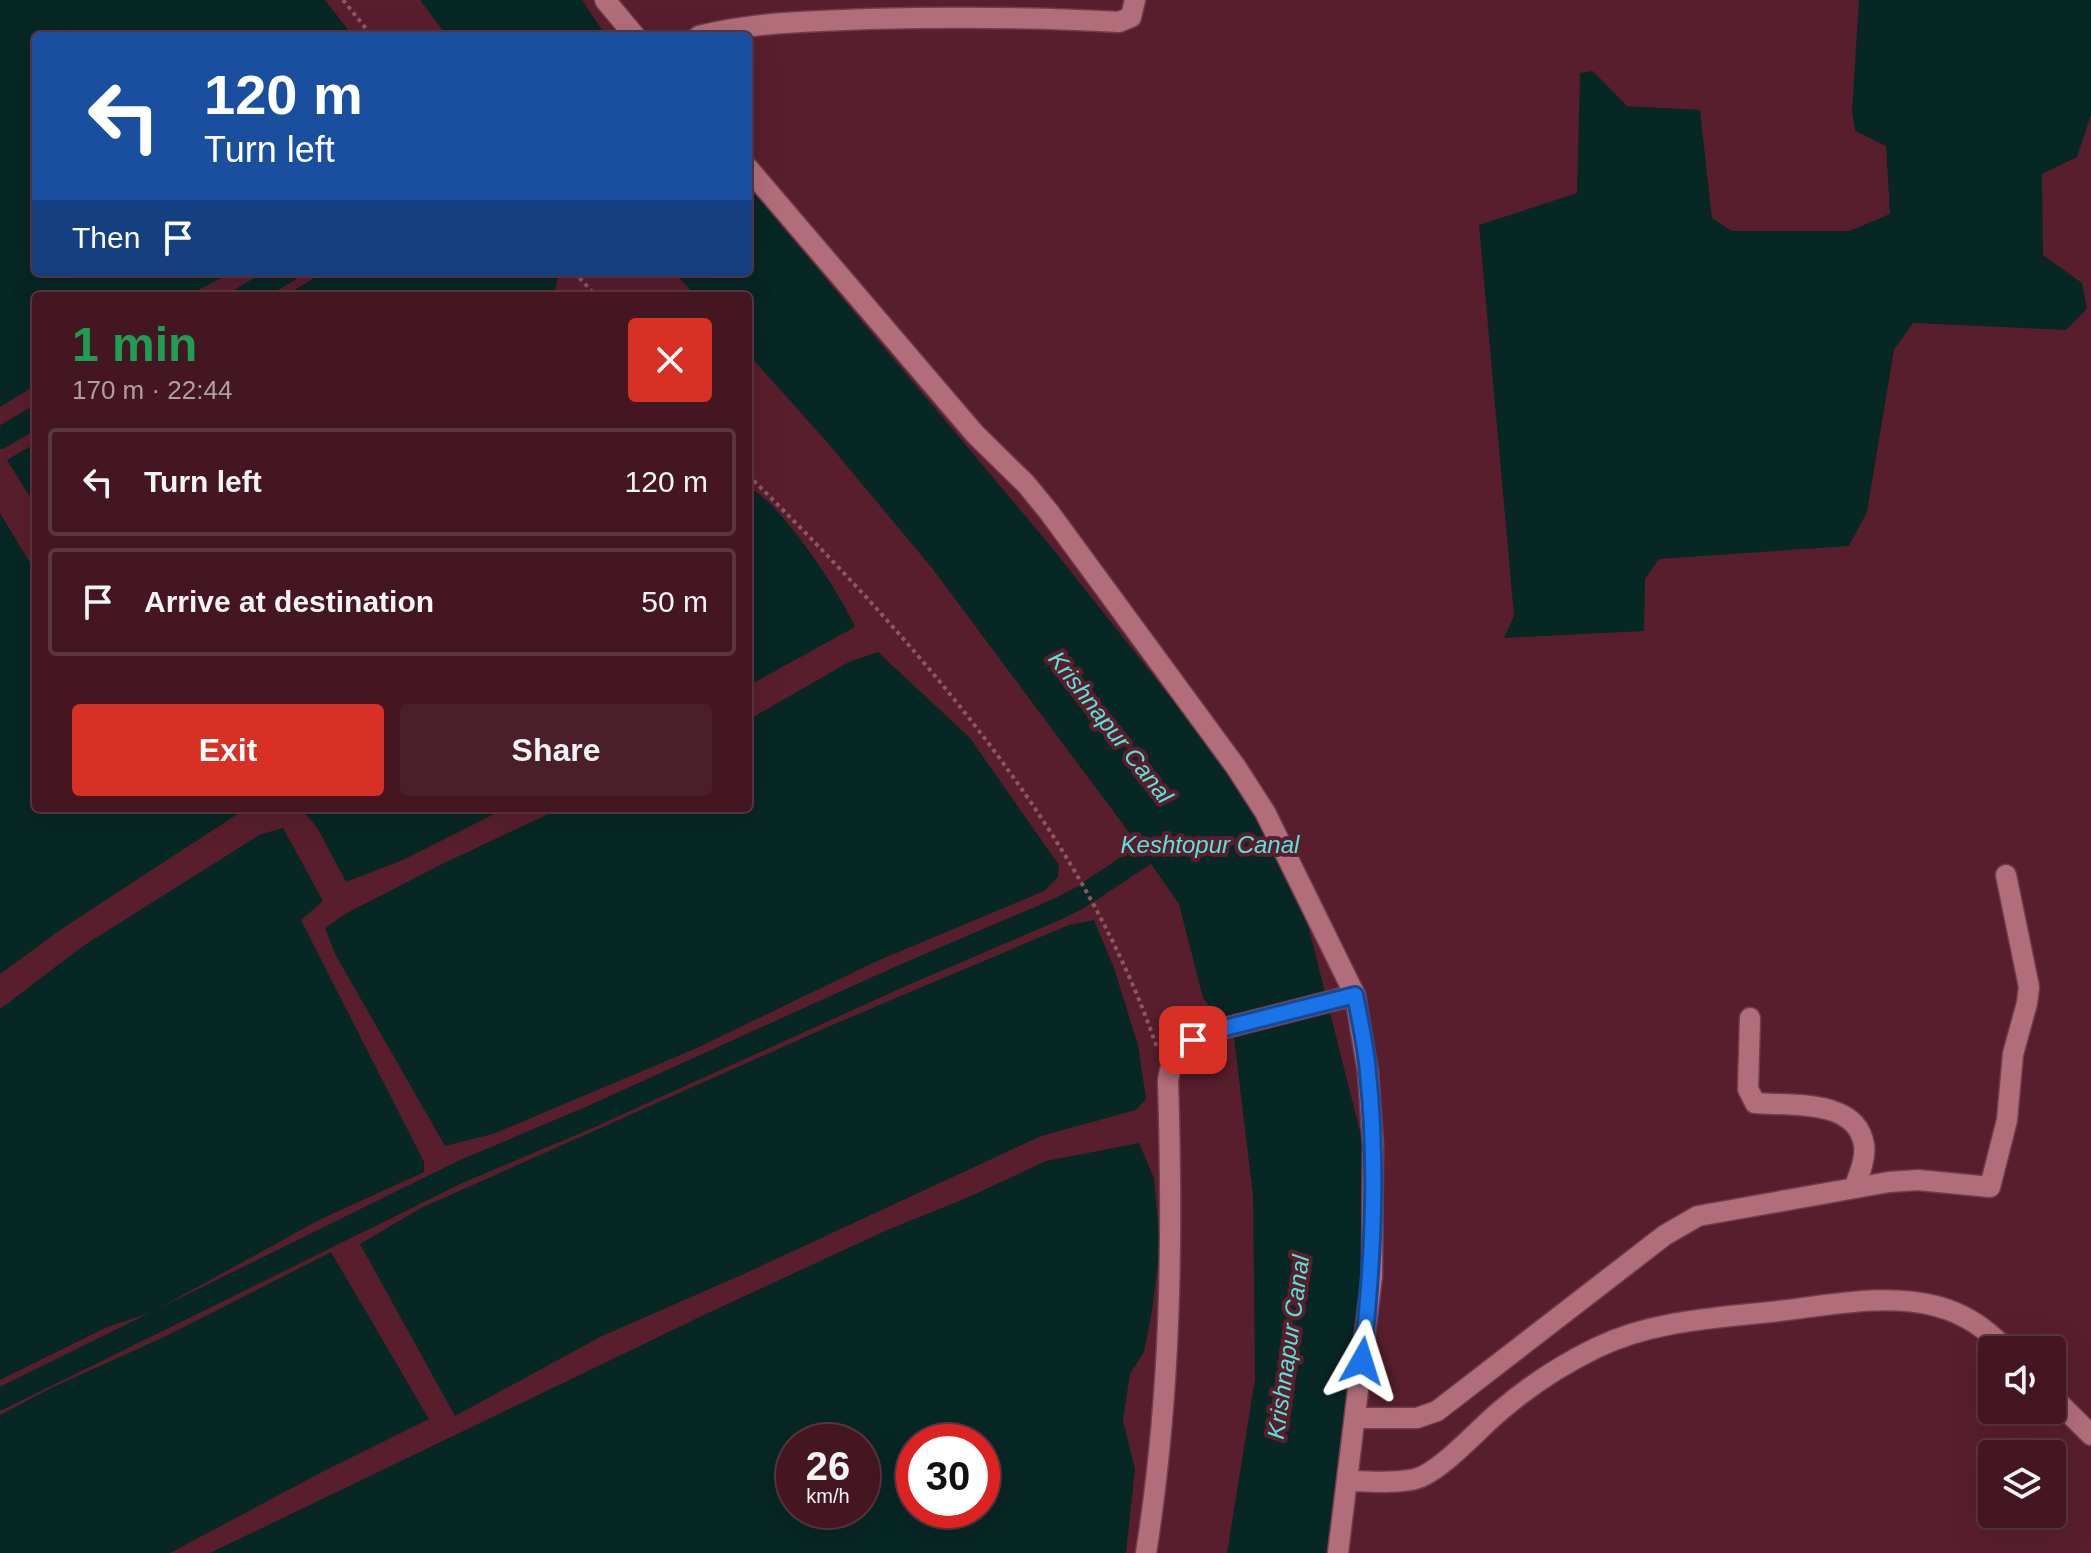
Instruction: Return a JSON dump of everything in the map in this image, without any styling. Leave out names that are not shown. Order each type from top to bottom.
[{"type":"street","points":[[605,0],[632,32]]},
{"type":"street","points":[[715,32],[744,25],[925,17],[1119,22],[1131,17],[1135,0]]},
{"type":"street","points":[[752,173],[975,434],[1026,484],[1049,512],[1236,767],[1265,812],[1355,995],[1368,1072],[1373,1145],[1372,1276],[1338,1553]]},
{"type":"street","points":[[1356,1418],[1417,1418],[1437,1411],[1665,1235],[1698,1216],[1854,1188],[1918,1180],[1986,1188],[1992,1183],[2007,1120],[2013,1054],[2029,987],[2006,875]]},
{"type":"street","points":[[1146,1553],[1161,1444],[1170,1323],[1168,1081],[1171,1061],[1193,1040],[1209,1032],[1355,995]]},
{"type":"street","points":[[1750,1018],[1750,1097],[1755,1103],[1839,1112],[1851,1120],[1864,1146],[1854,1188]]},
{"type":"street","points":[[1349,1481],[1417,1479],[1434,1470],[1503,1408],[1545,1378],[1597,1347],[1646,1330],[1682,1322],[1864,1301],[1901,1301],[1935,1305],[1973,1319],[1992,1336]]},
{"type":"street","points":[[2066,1410],[2091,1435]]},
{"type":"path","points":[[343,0],[369,32]]},
{"type":"path","points":[[578,276],[592,292]]},
{"type":"path","points":[[752,479],[877,607],[1025,794],[1086,893],[1142,1005],[1168,1081]]},
{"type":"water","points":[[0,0],[325,0],[350,32],[32,32],[32,276],[225,276],[194,292],[32,292],[32,387],[0,407]]},
{"type":"water","points":[[420,0],[582,0],[603,32],[444,32]]},
{"type":"water","points":[[1859,0],[2091,0],[2091,115],[2077,157],[2042,174],[2043,255],[2082,283],[2087,309],[2066,330],[1913,323],[1894,350],[1867,512],[1849,546],[1659,559],[1645,579],[1644,631],[1504,638],[1514,616],[1479,225],[1577,193],[1580,73],[1593,71],[1627,106],[1700,110],[1712,218],[1732,231],[1849,231],[1890,214],[1886,146],[1855,131],[1852,111]]},
{"type":"water","name":"Keshtopur Canal","points":[[752,191],[1049,544],[1263,814],[1307,921],[1370,1171],[1359,1357],[1333,1553],[1227,1553],[1255,1379],[1253,1195],[1234,1038],[1203,998],[1179,904],[932,568],[752,358],[752,292],[692,292],[678,276],[752,276]]},
{"type":"water","points":[[318,276],[558,276],[553,292],[292,292]]},
{"type":"water","points":[[32,445],[32,500],[7,460]]},
{"type":"water","points":[[752,490],[776,510],[808,550],[855,627],[752,684]]},
{"type":"water","points":[[0,513],[32,566],[32,812],[239,812],[63,928],[0,974]]},
{"type":"water","points":[[878,652],[970,738],[1059,865],[1058,877],[1044,891],[875,962],[697,1048],[493,1134],[445,1146],[335,954],[325,928],[345,914],[444,863],[552,812],[752,812],[752,718],[849,662]]},
{"type":"water","points":[[304,812],[498,812],[405,859],[346,882],[318,829]]},
{"type":"water","points":[[283,828],[323,901],[301,920],[424,1162],[424,1172],[321,1219],[152,1312],[105,1328],[0,1380],[0,1009],[83,946],[259,835]]},
{"type":"water","points":[[1094,920],[1114,968],[1138,1045],[1146,1099],[1136,1110],[1041,1136],[602,1336],[455,1416],[360,1244],[421,1208],[839,1022],[1069,925]]},
{"type":"water","points":[[1139,1143],[1154,1178],[1160,1247],[1144,1352],[1130,1374],[1123,1420],[1135,1469],[1126,1553],[210,1553],[708,1313],[887,1230],[1046,1161]]},
{"type":"water","points":[[331,1252],[429,1419],[170,1553],[0,1553],[0,1415],[49,1389],[166,1336]]},
{"type":"waterway","points":[[252,292],[280,276]]},
{"type":"waterway","points":[[0,438],[32,419]]},
{"type":"waterway","points":[[1090,891],[1144,855]]},
{"type":"waterway","points":[[0,1399],[460,1172],[1081,897]]},
{"type":"route","points":[[1193,1040],[1209,1032],[1355,995],[1368,1072],[1373,1145],[1372,1276],[1362,1361]]},
{"type":"water label","name":"Krishnapur Canal","points":[[1111,727]]},
{"type":"water label","name":"Krishnapur Canal","points":[[1288,1347]]}]
